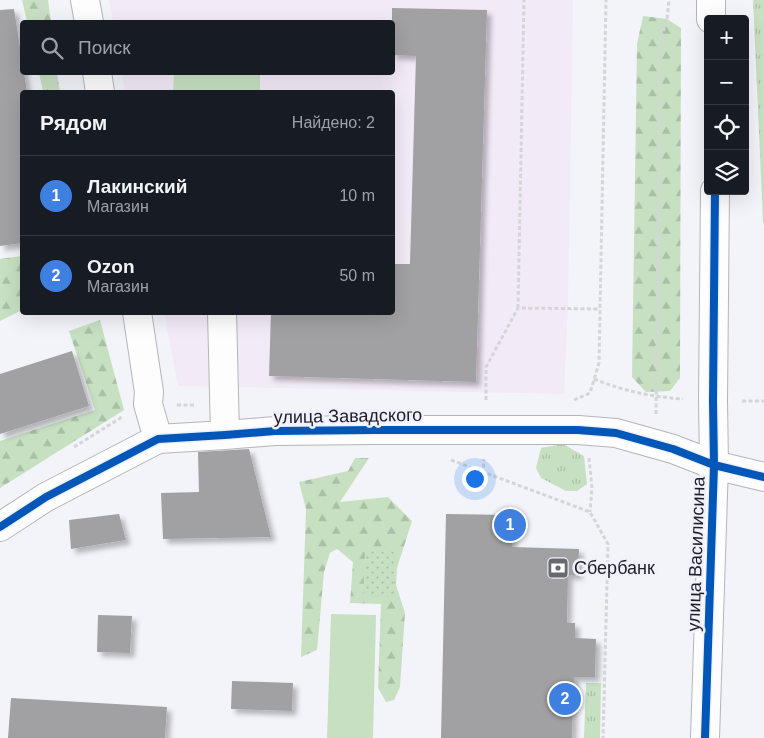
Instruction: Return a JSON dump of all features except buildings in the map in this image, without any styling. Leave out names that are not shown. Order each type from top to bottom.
[{"type":"street","points":[[85,0],[89,20]]},
{"type":"street","points":[[711,0],[711,15]]},
{"type":"street","points":[[97,75],[100,90]]},
{"type":"street","name":"улица Василисина","points":[[705,738],[714,465],[715,195]]},
{"type":"street","points":[[137,315],[149,392],[148,404],[158,439]]},
{"type":"street","points":[[222,315],[225,435]]},
{"type":"street","name":"улица Завадского","points":[[0,527],[46,497],[158,439],[275,432],[390,429],[578,430],[616,433],[673,449],[714,465],[764,477]]},
{"type":"path","points":[[39,0],[43,20]]},
{"type":"path","points":[[486,389],[486,367],[518,308],[524,0]]},
{"type":"path","points":[[568,403],[590,393],[599,363],[606,0]]},
{"type":"path","points":[[657,444],[660,41],[667,19],[670,0]]},
{"type":"path","points":[[52,75],[55,90]]},
{"type":"path","points":[[518,308],[600,309]]},
{"type":"path","points":[[594,379],[617,388],[656,397],[713,402],[764,400]]},
{"type":"path","points":[[470,467],[590,512],[608,544],[603,738]]},
{"type":"shaded area","points":[[109,0],[573,0],[568,309],[564,394],[178,386],[164,315],[395,315],[395,90],[125,90],[122,75],[395,75],[395,20],[113,20]]},
{"type":"green space","points":[[22,0],[48,0],[51,20],[27,20]]},
{"type":"green space","points":[[753,0],[764,0],[764,225],[763,222]]},
{"type":"green space","points":[[643,16],[667,19],[681,28],[680,378],[670,391],[646,392],[632,377],[637,44]]},
{"type":"green space","points":[[39,75],[57,75],[60,90],[43,90]]},
{"type":"green space","points":[[174,75],[260,75],[260,90],[173,90]]},
{"type":"green space","points":[[20,256],[20,311],[0,321],[0,259]]},
{"type":"green space","points":[[100,320],[124,410],[0,488],[0,441],[95,410],[69,331]]},
{"type":"green space","points":[[563,444],[584,456],[587,484],[577,491],[566,491],[541,478],[536,468],[541,448]]},
{"type":"green space","points":[[355,458],[369,458],[340,502],[388,497],[412,521],[397,568],[396,585],[405,613],[400,687],[394,700],[386,702],[378,688],[381,604],[350,603],[353,562],[337,549],[330,553],[324,572],[317,650],[301,657],[306,509],[299,482],[348,471]]},
{"type":"green space","points":[[365,551],[395,552],[394,597],[363,596]]},
{"type":"green space","points":[[331,614],[376,615],[373,738],[327,738]]},
{"type":"green space","points":[[586,683],[601,683],[600,738],[584,738]]},
{"type":"cycle path","points":[[705,738],[714,465],[715,195]]},
{"type":"cycle path","points":[[0,527],[46,497],[158,439],[275,431],[578,430],[616,433],[673,449],[714,465],[764,477]]},
{"type":"place","name":"Лакинский","points":[[510,525]]},
{"type":"place","name":"Сбербанк","points":[[558,568]]},
{"type":"place","name":"Ozon","points":[[565,699]]}]
